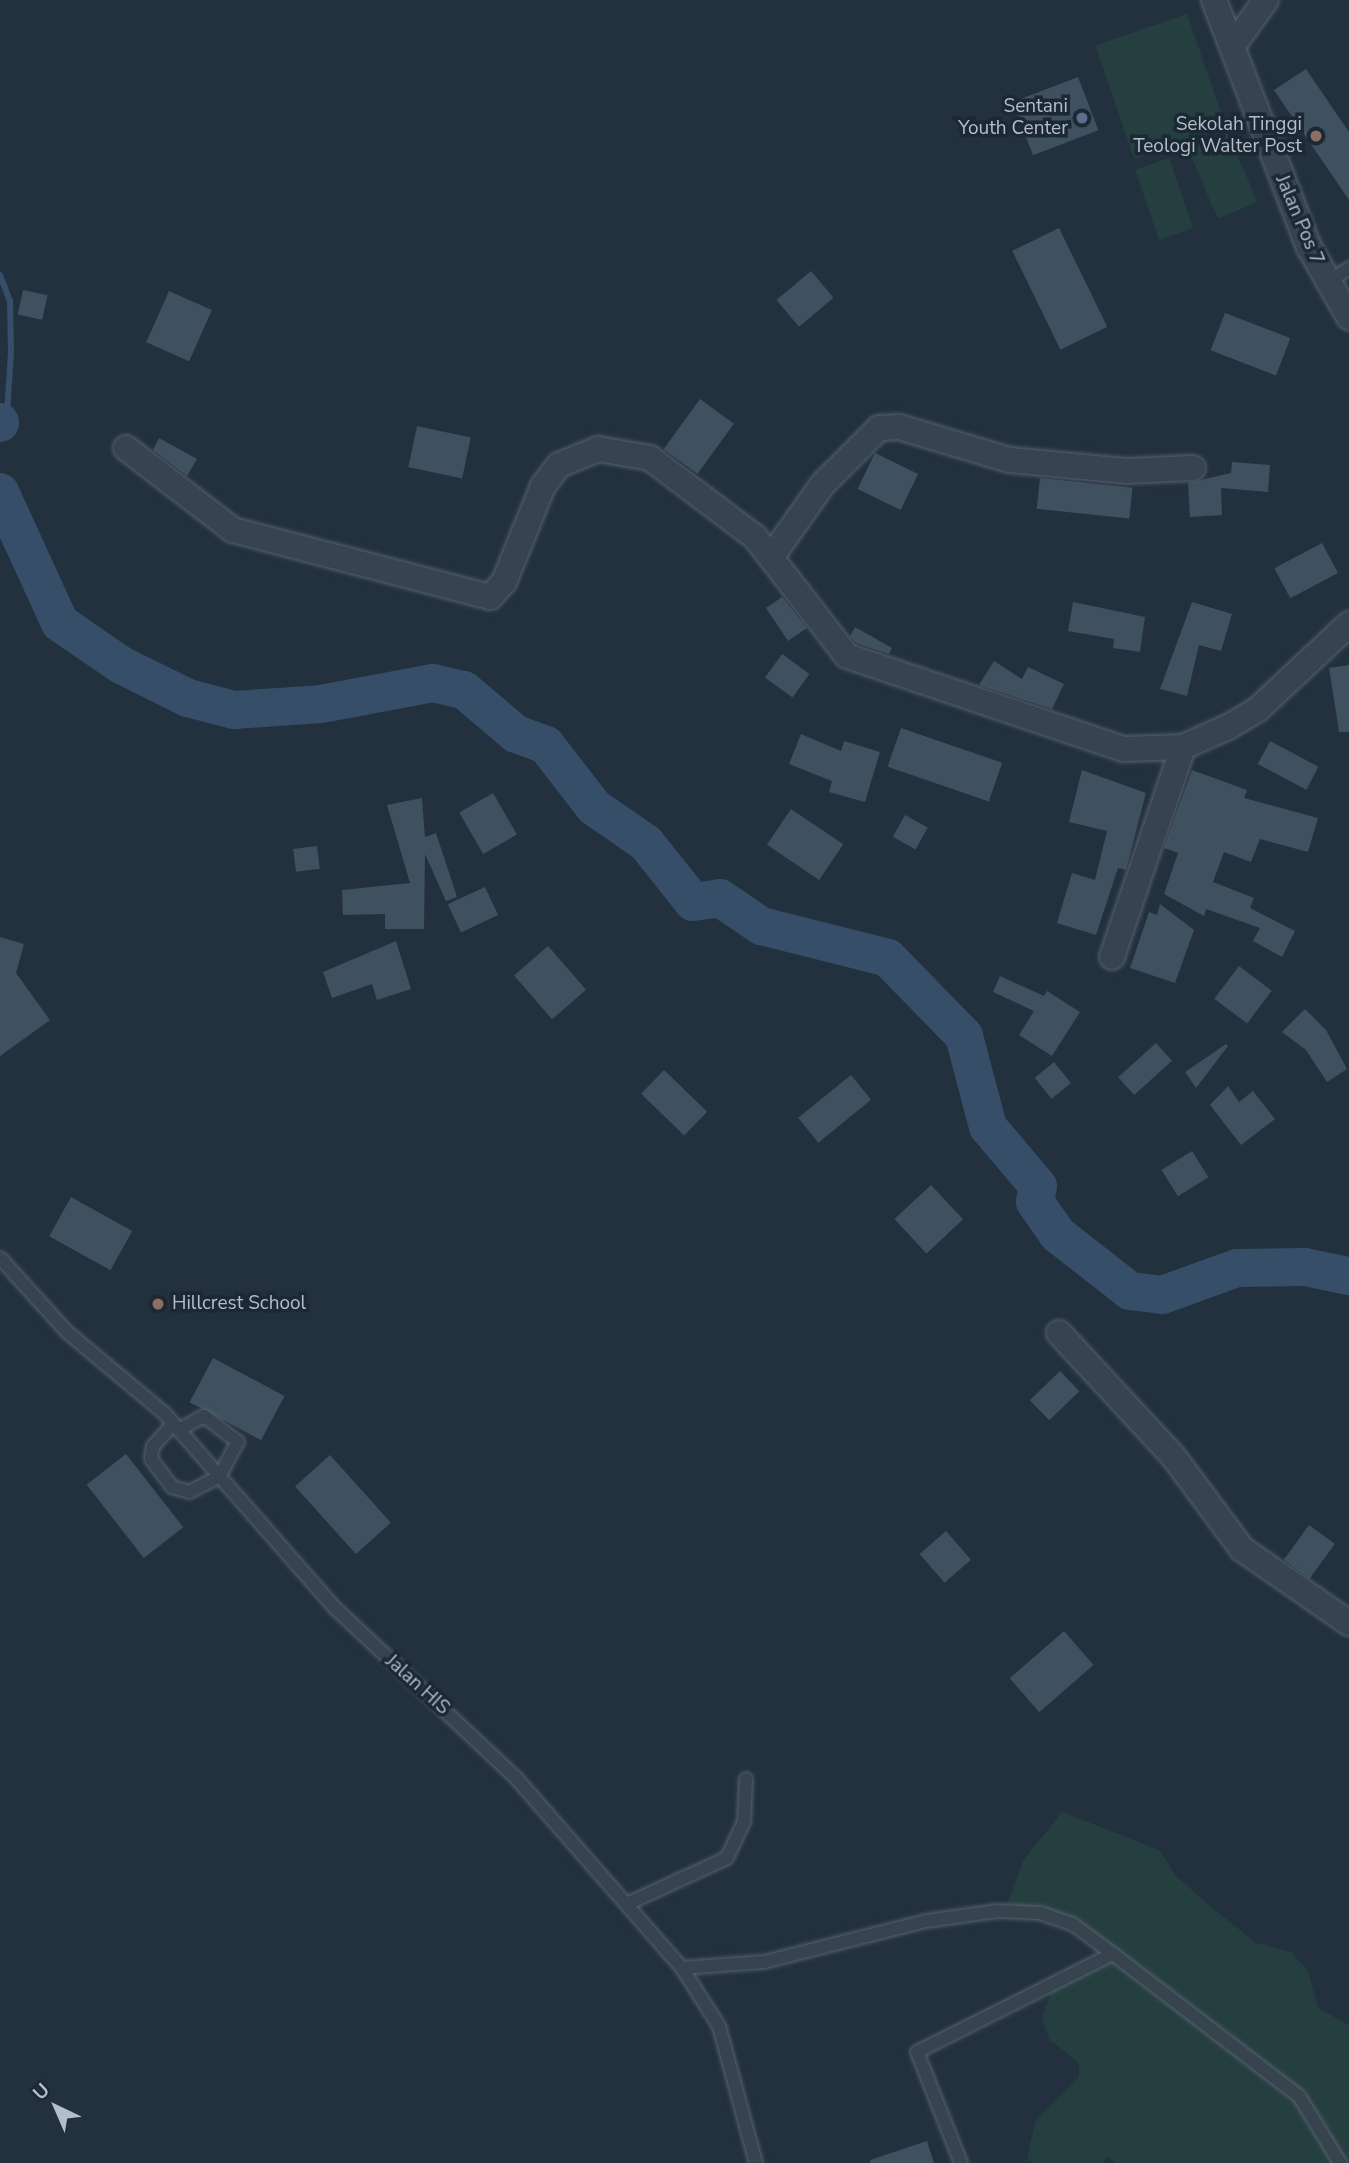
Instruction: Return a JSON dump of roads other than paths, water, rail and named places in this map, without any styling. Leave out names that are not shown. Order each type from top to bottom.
[{"type":"street","name":"Jalan Pos 7","points":[[1214,0],[1234,44],[1327,283],[1349,317]]},
{"type":"street","points":[[1234,44],[1266,0]]},
{"type":"street","points":[[772,556],[823,484],[879,428],[899,428],[1024,462],[1126,471],[1193,468]]},
{"type":"street","points":[[126,448],[233,530],[475,595],[498,593],[543,486],[559,465],[598,449],[650,458],[673,471],[772,556],[839,650],[855,660],[1091,741],[1124,749],[1183,747],[1258,709],[1349,624]]},
{"type":"street","points":[[1112,957],[1183,747]]},
{"type":"street","points":[[1059,1333],[1181,1466],[1242,1549],[1349,1623]]},
{"type":"lane","points":[[1327,283],[1349,268]]},
{"type":"lane","name":"Jalan HIS","points":[[0,1258],[67,1332],[176,1427],[335,1608],[517,1779],[682,1968],[719,2026],[756,2163]]},
{"type":"lane","points":[[204,1416],[232,1432],[238,1450],[219,1477],[189,1492],[163,1479],[151,1459],[153,1446],[176,1427],[204,1416]]},
{"type":"lane","points":[[627,1904],[727,1858],[744,1822],[746,1779]]},
{"type":"lane","points":[[682,1968],[764,1962],[926,1921],[997,1911],[1040,1913],[1074,1925],[1299,2096],[1340,2163]]},
{"type":"lane","points":[[961,2163],[917,2052],[1113,1954]]},
{"type":"waterway","points":[[0,275],[10,301],[11,352],[7,414],[0,422]]},
{"type":"waterway","points":[[0,492],[60,623],[121,665],[188,698],[234,710],[321,704],[433,683],[464,690],[516,734],[546,745],[594,807],[646,843],[693,902],[720,898],[761,926],[888,958],[964,1036],[988,1127],[1038,1186],[1035,1202],[1057,1234],[1130,1291],[1162,1295],[1237,1268],[1305,1267],[1349,1276]]},
{"type":"place","name":"Sentani Youth Center","points":[[1082,118]]},
{"type":"place","name":"Sekolah Tinggi Teologi Walter Post","points":[[1316,136]]},
{"type":"place","name":"Hillcrest School","points":[[158,1304]]}]
